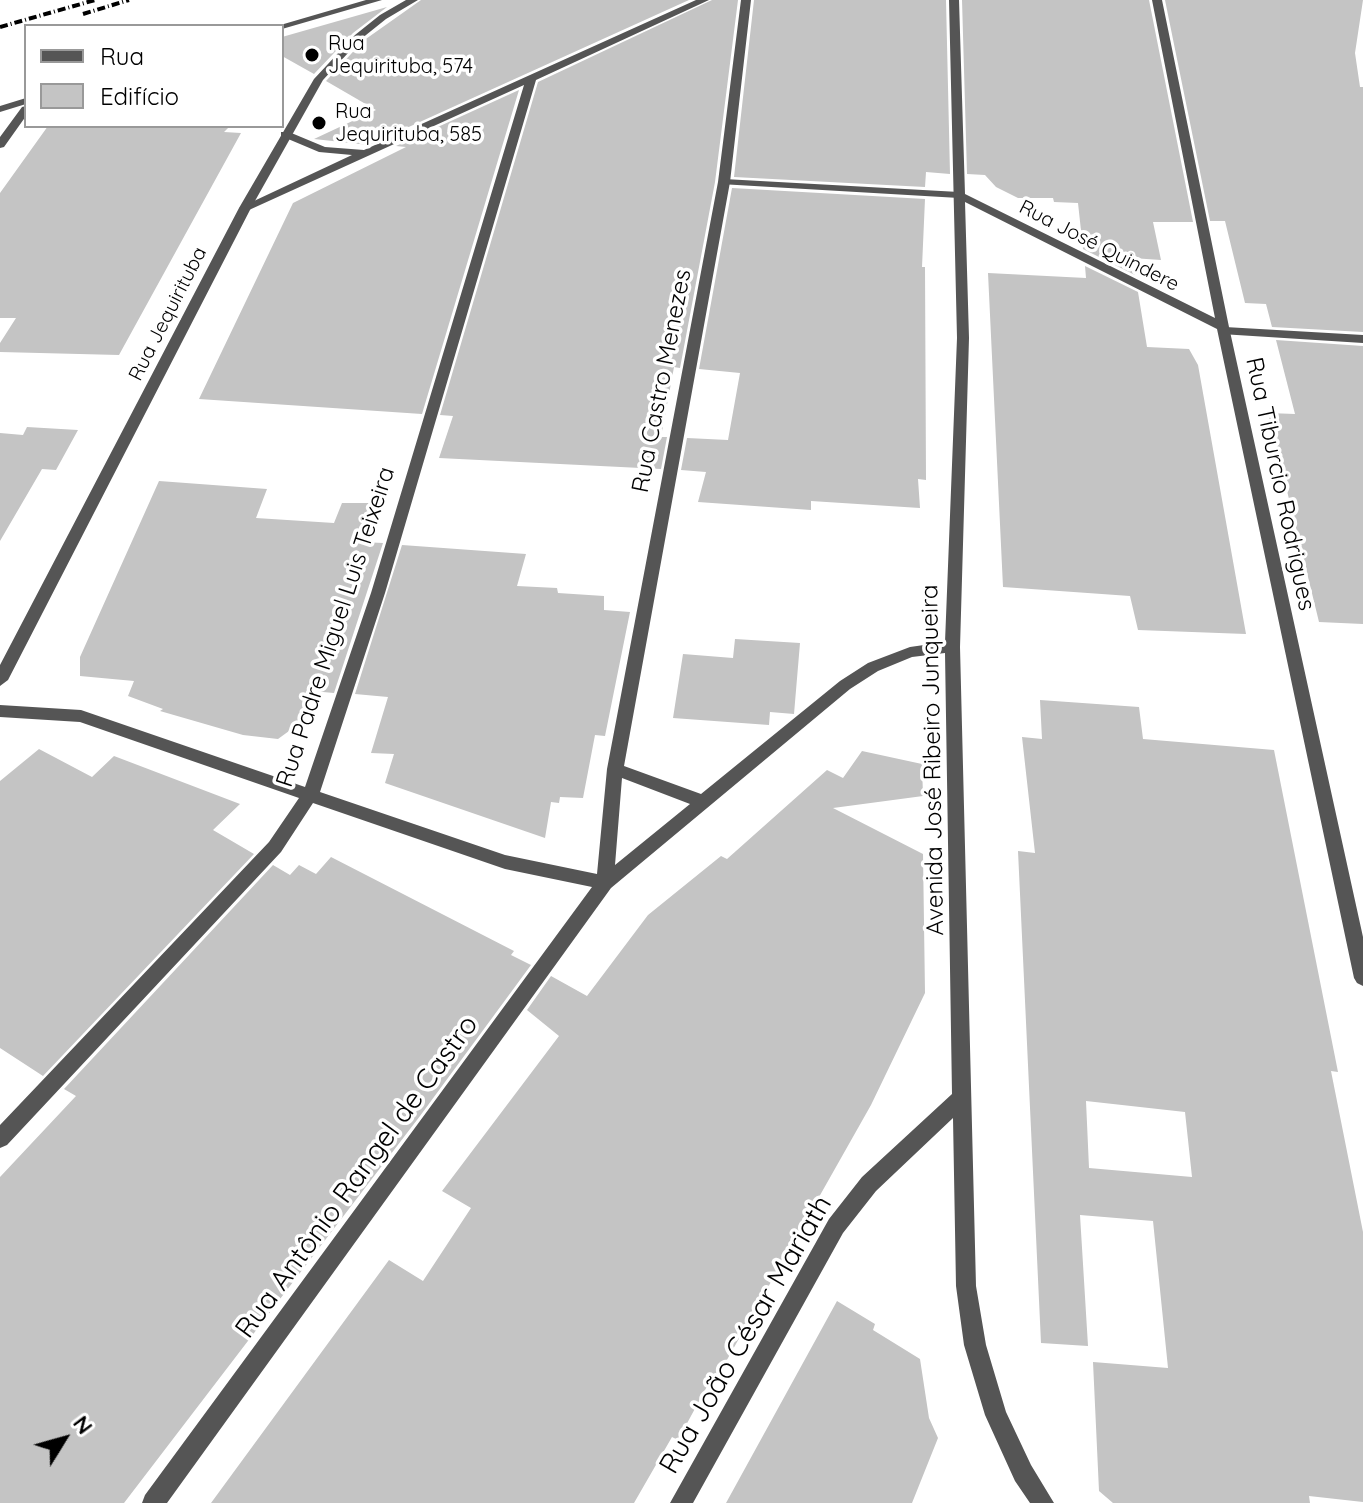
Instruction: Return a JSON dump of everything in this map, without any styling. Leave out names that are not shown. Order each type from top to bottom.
[{"type":"street","points":[[284,25],[377,0]]},
{"type":"street","name":"Rua Jequirituba","points":[[0,680],[285,134],[341,52],[383,17],[413,0]]},
{"type":"street","points":[[245,208],[704,0]]},
{"type":"street","name":"Rua Castro Menezes","points":[[605,883],[615,769],[724,182],[746,0]]},
{"type":"street","name":"Avenida José Ribeiro Junqueira","points":[[954,0],[963,338],[952,647],[966,1286],[975,1345],[996,1415],[1023,1473],[1043,1503]]},
{"type":"street","name":"Rua Tiburcio Rodrigues","points":[[1157,0],[1363,978]]},
{"type":"street","points":[[335,11],[383,17]]},
{"type":"street","name":"Rua Padre Miguel Luis Teixeira","points":[[0,1139],[275,847],[311,793],[378,593],[531,79]]},
{"type":"street","points":[[0,109],[24,102]]},
{"type":"street","points":[[0,145],[24,112]]},
{"type":"street","points":[[285,134],[323,150],[364,153]]},
{"type":"street","points":[[724,182],[959,195]]},
{"type":"street","name":"Rua José Quindere","points":[[959,195],[1224,329]]},
{"type":"street","points":[[1224,329],[1363,339]]},
{"type":"street","name":"Rua Antônio Rangel de Castro","points":[[153,1503],[605,883],[845,685],[873,667],[910,652],[952,647]]},
{"type":"street","points":[[0,711],[81,716],[505,862],[605,883]]},
{"type":"street","points":[[615,769],[703,802]]},
{"type":"street","name":"Rua João César Mariath","points":[[681,1503],[836,1226],[869,1184],[963,1096]]},
{"type":"building","points":[[421,0],[689,0],[369,145],[314,139],[376,110],[326,81],[363,41]]},
{"type":"building","points":[[712,0],[738,0],[715,182],[680,368],[674,367],[661,437],[667,437],[661,469],[439,458],[453,416],[440,415],[538,82]]},
{"type":"building","points":[[754,0],[946,0],[950,174],[926,172],[925,187],[734,177]]},
{"type":"building","points":[[962,0],[1149,0],[1193,222],[1153,222],[1161,260],[1132,258],[1135,275],[1083,249],[1078,203],[1054,202],[1053,198],[1018,198],[996,187],[985,175],[967,174]]},
{"type":"building","points":[[1165,0],[1363,0],[1355,53],[1360,87],[1363,87],[1363,332],[1272,327],[1266,304],[1245,303],[1225,221],[1210,221]]},
{"type":"building","points":[[387,7],[353,33],[314,74],[284,57],[284,36]]},
{"type":"building","points":[[519,90],[422,414],[199,399],[293,203],[406,147],[396,146]]},
{"type":"building","points":[[47,128],[228,128],[224,132],[241,133],[119,355],[0,352],[0,343],[16,318],[0,318],[0,193]]},
{"type":"building","points":[[732,188],[925,199],[922,267],[925,267],[926,480],[918,479],[920,508],[811,501],[811,510],[698,502],[706,472],[681,470],[687,438],[728,440],[740,373],[699,369]]},
{"type":"building","points":[[1085,266],[1138,292],[1147,347],[1189,349],[1198,365],[1246,634],[1138,630],[1130,596],[1003,587],[988,273],[1086,278]]},
{"type":"building","points":[[1276,340],[1363,346],[1363,624],[1319,622],[1268,413],[1295,414]]},
{"type":"building","points":[[27,427],[78,430],[56,470],[42,469],[0,541],[0,433],[23,435]]},
{"type":"building","points":[[159,481],[267,489],[256,518],[334,523],[342,503],[375,503],[362,542],[383,543],[334,693],[312,691],[300,723],[278,739],[243,735],[160,711],[163,709],[128,696],[134,681],[80,676],[80,657]]},
{"type":"building","points":[[402,545],[526,554],[517,586],[557,588],[558,593],[604,596],[604,610],[630,612],[605,736],[595,735],[583,798],[560,797],[559,803],[551,802],[545,838],[385,783],[394,754],[371,753],[388,697],[355,694]]},
{"type":"building","points":[[735,639],[800,643],[794,714],[770,712],[769,725],[673,718],[683,654],[733,658]]},
{"type":"building","points":[[1040,700],[1139,707],[1143,739],[1274,750],[1338,1072],[1331,1071],[1363,1232],[1363,1502],[1309,1496],[1310,1503],[1113,1503],[1099,1491],[1093,1362],[1168,1368],[1153,1221],[1080,1215],[1088,1346],[1041,1343],[1018,851],[1035,853],[1022,737],[1042,739]],"holes":[[[1086,1101],[1185,1112],[1192,1177],[1089,1168]]]},
{"type":"building","points":[[39,749],[92,777],[114,756],[240,804],[213,830],[254,854],[43,1076],[0,1048],[0,781]]},
{"type":"building","points":[[862,751],[922,764],[923,796],[833,808],[923,854],[925,993],[871,1105],[715,1381],[711,1379],[678,1440],[672,1437],[634,1503],[211,1503],[389,1260],[423,1281],[471,1208],[442,1191],[559,1036],[527,1010],[551,976],[587,996],[648,915],[721,856],[727,859],[827,770],[843,778]]},
{"type":"building","points":[[331,857],[514,951],[511,955],[531,965],[420,1116],[124,1503],[0,1503],[0,1177],[76,1096],[64,1089],[273,865],[290,875],[299,865],[316,874]]},
{"type":"building","points":[[837,1301],[875,1324],[873,1330],[920,1359],[929,1418],[938,1438],[912,1503],[726,1503]]},
{"type":"railway","points":[[0,27],[95,0]]},
{"type":"railway","points":[[83,14],[129,0]]},
{"type":"place","name":"Rua Jequirituba, 574","points":[[312,55]]},
{"type":"place","name":"Rua Jequirituba, 585","points":[[319,123]]}]
